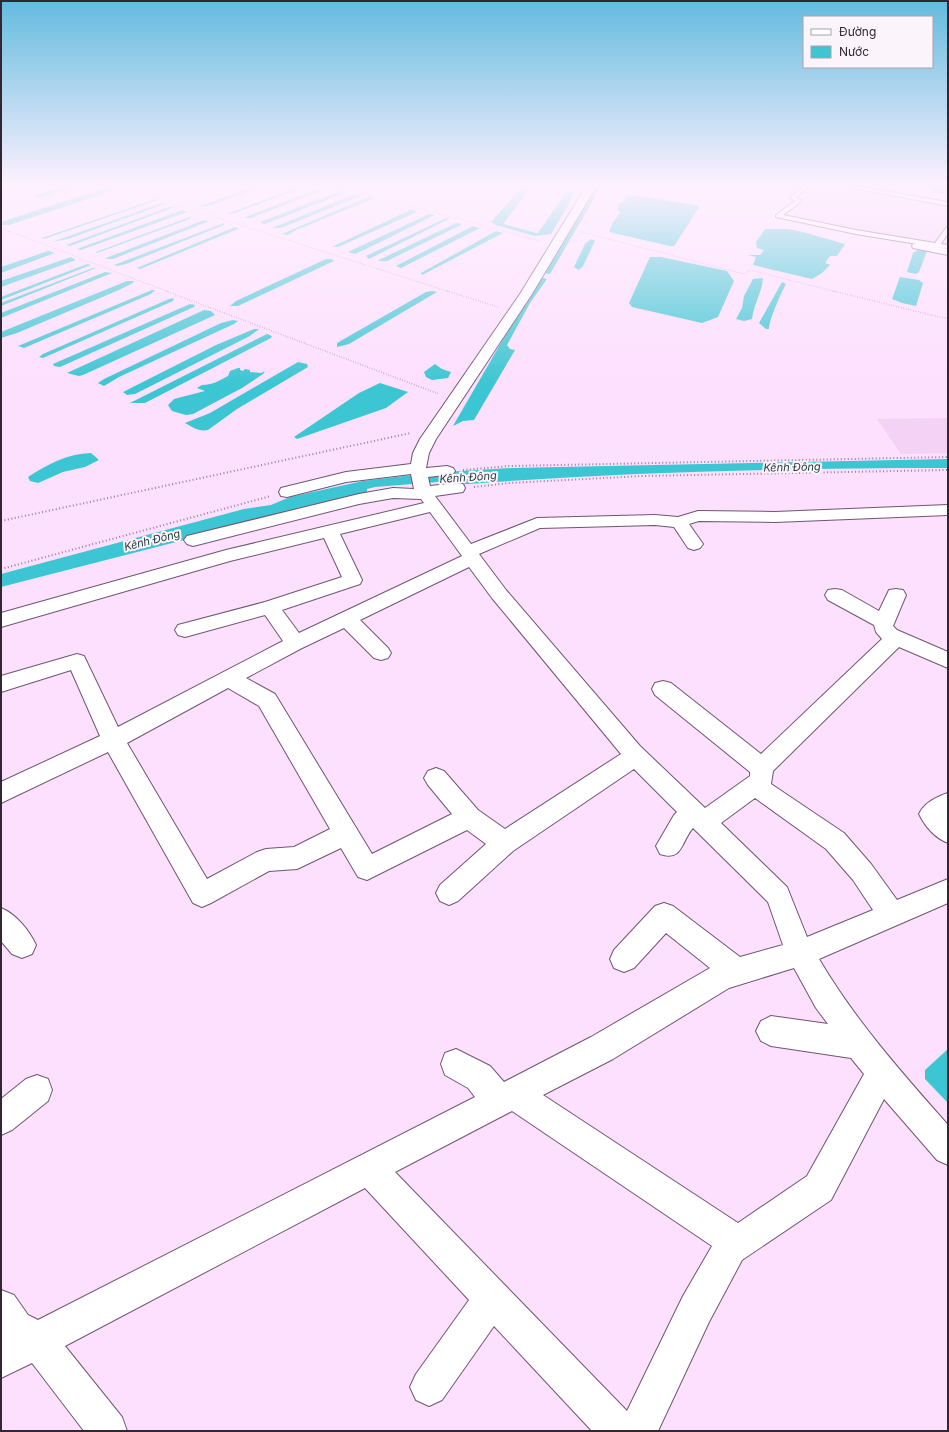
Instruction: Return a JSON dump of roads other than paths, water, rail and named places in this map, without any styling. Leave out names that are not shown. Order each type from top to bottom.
[{"type":"street","points":[[551,252],[514,312],[432,433],[421,454],[419,470],[427,496],[499,594],[636,756],[778,895],[800,953],[826,998],[881,1073],[948,1149]]},
{"type":"street","points":[[287,492],[346,477],[419,470],[447,471]]},
{"type":"street","points":[[1,620],[226,556],[330,531],[427,496],[457,488]]},
{"type":"street","points":[[193,540],[359,498],[393,492],[427,496]]},
{"type":"street","points":[[1,793],[113,740],[295,643],[470,555],[538,523],[655,520],[679,522],[698,516],[775,517],[948,510]]},
{"type":"street","points":[[679,522],[694,544]]},
{"type":"street","points":[[185,630],[270,607],[353,580],[330,531]]},
{"type":"street","points":[[835,595],[890,629],[948,661]]},
{"type":"street","points":[[669,846],[683,822],[699,817],[758,776],[890,629],[896,595]]},
{"type":"street","points":[[270,607],[295,643]]},
{"type":"street","points":[[346,618],[381,653]]},
{"type":"street","points":[[1,684],[77,661],[113,740],[202,895],[266,860],[297,858],[346,833]]},
{"type":"street","points":[[228,678],[267,700],[367,869],[469,817]]},
{"type":"street","points":[[663,689],[758,776],[835,841],[862,872],[892,914]]},
{"type":"street","points":[[449,893],[504,843],[636,756]]},
{"type":"street","points":[[436,778],[469,817],[504,843]]},
{"type":"street","points":[[948,803],[931,814],[948,832]]},
{"type":"street","points":[[1,1359],[602,1048],[722,976],[800,953],[948,891]]},
{"type":"street","points":[[624,959],[664,915],[738,972]]},
{"type":"street","points":[[1,921],[22,945]]},
{"type":"street","points":[[771,1031],[860,1044]]},
{"type":"street","points":[[456,1064],[479,1077],[506,1097],[738,1243]]},
{"type":"street","points":[[638,1431],[696,1309],[730,1248],[818,1188],[881,1073]]},
{"type":"street","points":[[1,1119],[37,1090]]},
{"type":"street","points":[[368,1168],[619,1431]]},
{"type":"street","points":[[429,1387],[492,1298]]},
{"type":"street","points":[[1,1308],[15,1328],[37,1340],[108,1431]]},
{"type":"water","points":[[46,252],[55,253],[1,273],[1,267]]},
{"type":"water","points":[[122,252],[131,252],[113,259],[106,258]]},
{"type":"water","points":[[149,252],[157,252],[126,264],[117,266],[114,265]]},
{"type":"water","points":[[176,252],[182,252],[140,269],[137,268]]},
{"type":"water","points":[[348,252],[360,252],[355,254]]},
{"type":"water","points":[[375,252],[383,252],[369,259],[366,256]]},
{"type":"water","points":[[396,252],[406,252],[387,261],[378,261]]},
{"type":"water","points":[[423,252],[433,252],[401,268],[396,266]]},
{"type":"water","points":[[459,252],[467,252],[422,275],[421,273]]},
{"type":"water","points":[[556,252],[563,252],[550,274],[543,273]]},
{"type":"water","points":[[581,252],[590,252],[583,266],[579,270],[574,267]]},
{"type":"water","points":[[763,252],[840,252],[837,256],[830,256],[825,263],[830,265],[822,273],[812,279],[753,265],[756,257],[748,255],[760,255]]},
{"type":"water","points":[[927,252],[919,272],[916,274],[907,272],[913,253]]},
{"type":"water","points":[[71,257],[76,260],[1,287],[1,281]]},
{"type":"water","points":[[650,257],[661,257],[727,271],[734,281],[718,317],[702,323],[632,307],[629,303]]},
{"type":"water","points":[[326,259],[332,259],[334,261],[238,306],[230,306],[236,301]]},
{"type":"water","points":[[87,264],[91,265],[1,300],[1,297]]},
{"type":"water","points":[[96,268],[1,306],[1,303]]},
{"type":"water","points":[[105,272],[112,273],[1,318],[1,313]]},
{"type":"water","points":[[539,277],[547,279],[530,303],[507,345],[510,349],[515,350],[474,420],[463,421],[453,426]]},
{"type":"water","points":[[900,277],[919,280],[923,283],[916,306],[892,299]]},
{"type":"water","points":[[763,278],[752,319],[744,321],[736,319],[742,308],[744,296],[753,279]]},
{"type":"water","points":[[127,281],[134,281],[133,283],[119,290],[17,333],[1,338],[1,332]]},
{"type":"water","points":[[782,282],[786,284],[773,313],[769,329],[766,329],[759,323]]},
{"type":"water","points":[[155,290],[151,294],[24,348],[18,346]]},
{"type":"water","points":[[426,292],[437,292],[349,344],[337,347],[337,343]]},
{"type":"water","points":[[174,298],[173,301],[43,358],[39,357],[43,354]]},
{"type":"water","points":[[190,304],[195,305],[194,307],[60,367],[54,366],[53,364]]},
{"type":"water","points":[[204,310],[211,311],[215,315],[83,375],[79,376],[67,373]]},
{"type":"water","points":[[233,320],[238,321],[119,377],[104,386],[98,383],[221,323]]},
{"type":"water","points":[[254,329],[259,329],[250,336],[135,394],[127,395],[123,392],[216,345]]},
{"type":"water","points":[[267,334],[272,336],[271,338],[145,403],[130,403]]},
{"type":"water","points":[[298,362],[307,364],[308,367],[237,409],[208,430],[199,430],[185,423],[210,413]]},
{"type":"water","points":[[435,364],[442,369],[451,372],[448,378],[432,380],[426,377],[424,372]]},
{"type":"water","points":[[238,368],[243,371],[245,369],[250,370],[250,372],[261,373],[265,371],[263,374],[242,388],[193,414],[186,415],[172,411],[168,405],[174,399],[205,391],[197,388],[202,385],[218,381],[228,376],[230,371]]},
{"type":"water","points":[[380,383],[408,392],[386,408],[297,439],[294,437],[359,393]]},
{"type":"water","points":[[91,453],[99,460],[85,467],[63,472],[38,483],[30,481],[28,477],[58,460],[74,455]]},
{"type":"water","name":"Kênh Đông","points":[[948,459],[948,468],[825,469],[639,474],[454,485],[450,481],[375,487],[367,489],[367,493],[1,587],[1,574],[244,509],[271,505],[290,497],[363,481],[429,473],[512,468]]},
{"type":"water","points":[[948,1049],[948,1103],[925,1079],[925,1070]]}]
